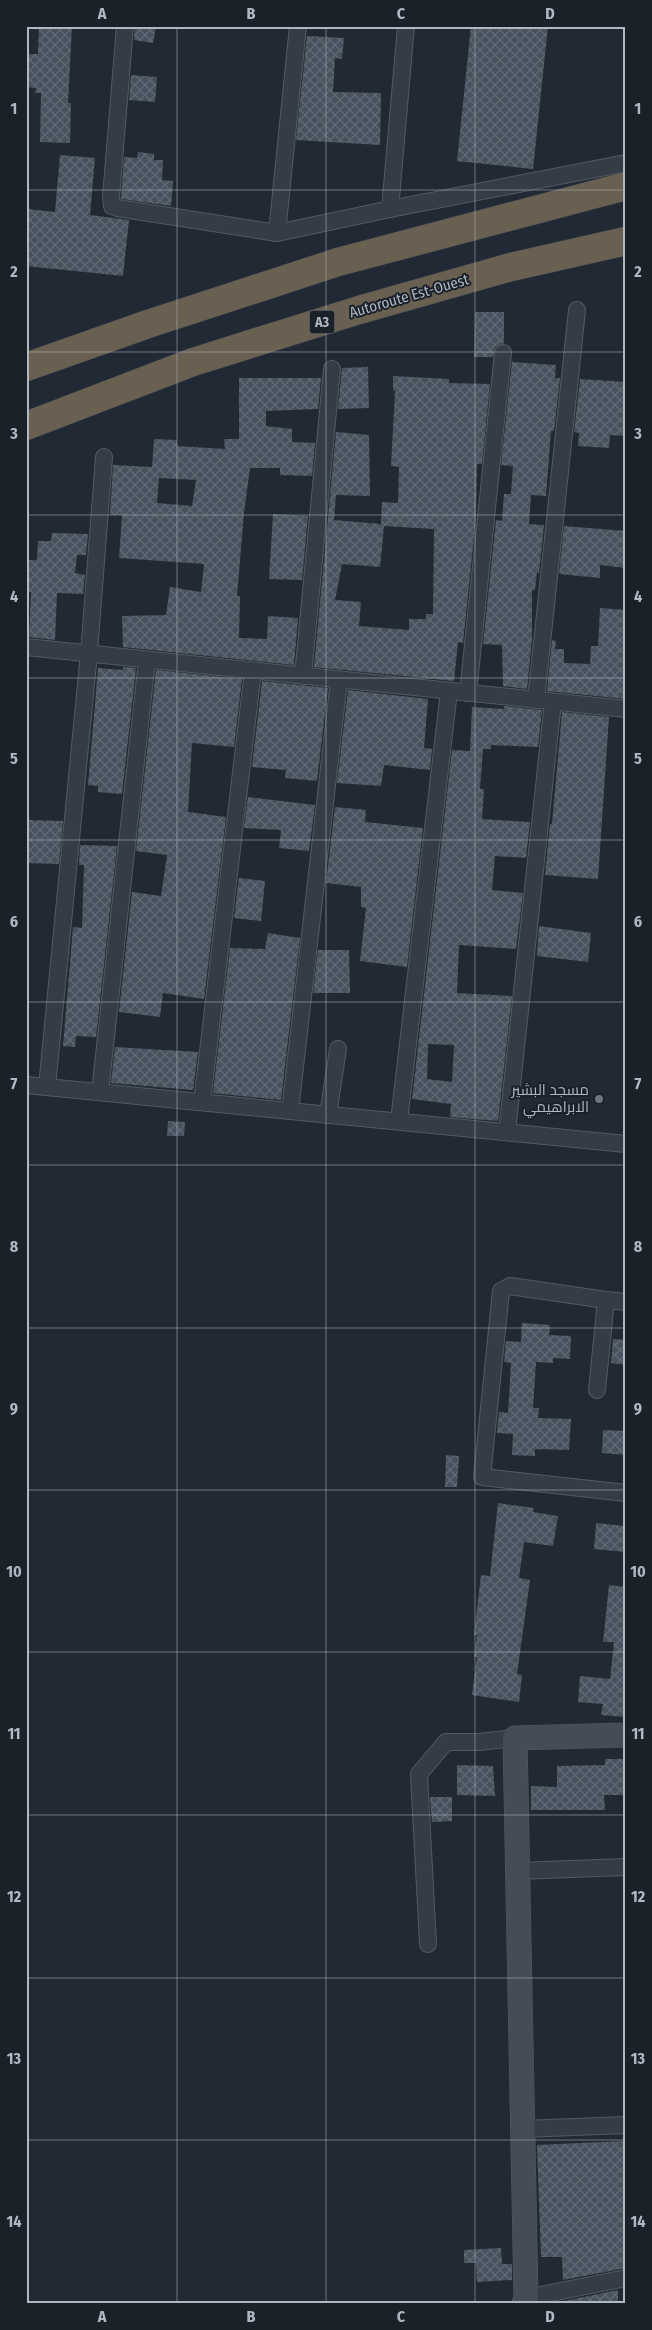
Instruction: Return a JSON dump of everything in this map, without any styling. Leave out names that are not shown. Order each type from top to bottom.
[{"type":"highway","points":[[26,367],[148,324],[338,262],[626,186]]},
{"type":"highway","name":"Autoroute Est-Ouest","points":[[26,426],[193,362],[359,310],[511,268],[626,241]]},
{"type":"street","points":[[125,26],[112,206],[277,233],[626,163]]},
{"type":"street","points":[[277,233],[298,26]]},
{"type":"street","points":[[390,209],[406,26]]},
{"type":"street","points":[[536,700],[577,310]]},
{"type":"street","points":[[468,693],[503,353]]},
{"type":"street","points":[[303,676],[332,368]]},
{"type":"street","points":[[46,1087],[89,654],[104,456]]},
{"type":"street","points":[[26,647],[626,710]]},
{"type":"street","points":[[100,1092],[147,660]]},
{"type":"street","points":[[202,1102],[253,671]]},
{"type":"street","points":[[290,1111],[339,680]]},
{"type":"street","points":[[399,1121],[449,691]]},
{"type":"street","points":[[507,1132],[553,702]]},
{"type":"street","points":[[328,1115],[338,1049]]},
{"type":"street","points":[[26,1085],[626,1144]]},
{"type":"street","points":[[626,1302],[510,1286],[501,1291],[482,1477],[626,1493]]},
{"type":"street","points":[[597,1390],[606,1300]]},
{"type":"street","points":[[428,1944],[419,1774],[446,1742],[626,1735]]},
{"type":"street","points":[[515,1738],[525,2301],[626,2278]]},
{"type":"street","points":[[517,1871],[626,1867]]},
{"type":"street","points":[[523,2129],[626,2125]]},
{"type":"building","points":[[39,26],[72,26],[68,103],[71,103],[70,143],[40,142],[41,93],[35,93],[36,88],[26,87],[26,54],[38,54]]},
{"type":"building","points":[[135,26],[156,26],[153,43],[134,40]]},
{"type":"building","points":[[471,26],[548,26],[533,169],[457,161]]},
{"type":"building","points":[[307,36],[344,38],[342,59],[335,58],[333,92],[381,93],[380,145],[296,140]]},
{"type":"building","points":[[131,75],[157,77],[155,102],[129,100]]},
{"type":"building","points":[[138,152],[154,154],[154,160],[163,160],[162,180],[173,181],[171,206],[121,199],[124,157],[137,158]]},
{"type":"building","points":[[60,155],[95,158],[90,215],[129,220],[123,276],[26,266],[28,209],[55,212]]},
{"type":"building","points":[[475,312],[504,312],[504,343],[495,347],[493,357],[474,357]]},
{"type":"building","points":[[512,362],[556,365],[555,378],[560,378],[554,431],[551,431],[546,496],[531,495],[529,524],[544,525],[539,573],[537,572],[535,590],[532,590],[532,639],[527,689],[503,686],[502,645],[483,644],[496,520],[502,521],[504,494],[511,494],[513,466],[501,465]]},
{"type":"building","points":[[368,367],[369,408],[338,409],[342,368]]},
{"type":"building","points":[[393,376],[449,379],[449,383],[490,384],[482,464],[477,464],[476,518],[463,643],[458,642],[454,681],[314,667],[336,432],[369,435],[370,496],[336,495],[334,520],[381,524],[382,502],[398,503],[399,467],[391,466],[395,391],[393,390]],"holes":[[[384,526],[434,529],[433,614],[426,614],[426,619],[409,619],[409,630],[359,626],[361,602],[335,600],[342,564],[380,567]]]},
{"type":"building","points":[[239,378],[321,378],[318,409],[266,411],[266,426],[292,429],[292,442],[315,443],[312,476],[280,475],[280,468],[250,468],[244,513],[237,596],[240,596],[239,638],[267,639],[268,616],[298,618],[294,665],[123,647],[122,616],[166,615],[170,587],[201,592],[204,564],[119,558],[122,515],[110,515],[113,465],[152,467],[154,439],[177,440],[177,446],[225,449],[224,439],[239,439]],"holes":[[[159,478],[196,480],[192,506],[157,503]]]},
{"type":"building","points":[[580,379],[626,382],[626,436],[610,435],[609,448],[578,446],[579,433],[574,432]]},
{"type":"building","points":[[273,514],[308,516],[302,580],[269,579]]},
{"type":"building","points":[[564,526],[626,531],[626,568],[600,565],[600,578],[559,574]]},
{"type":"building","points":[[52,533],[88,534],[86,555],[77,555],[75,573],[85,575],[83,594],[57,593],[55,640],[29,637],[31,592],[26,592],[26,560],[37,560],[38,541],[51,541]]},
{"type":"building","points":[[600,608],[626,610],[626,699],[547,691],[552,640],[556,641],[555,649],[564,649],[564,663],[590,664],[591,646],[598,646]]},
{"type":"building","points":[[123,667],[136,668],[122,794],[98,792],[98,786],[88,785],[98,668],[123,670]]},
{"type":"building","points":[[156,670],[242,679],[234,747],[192,743],[188,812],[226,817],[204,999],[163,993],[160,1017],[119,1012],[132,892],[161,896],[167,855],[136,851]]},
{"type":"building","points":[[262,681],[328,688],[317,781],[285,778],[286,770],[252,767]]},
{"type":"building","points":[[348,690],[428,699],[424,748],[432,749],[430,770],[384,765],[381,786],[337,783]]},
{"type":"building","points":[[504,706],[542,710],[538,747],[491,745],[491,749],[483,749],[480,789],[484,789],[482,819],[530,822],[526,858],[495,856],[492,890],[523,893],[516,949],[459,945],[457,993],[512,996],[498,1121],[450,1117],[451,1104],[412,1099],[452,750],[470,751],[472,707],[504,709]],"holes":[[[428,1044],[454,1045],[452,1082],[427,1079]]]},
{"type":"building","points":[[562,712],[609,717],[598,879],[545,875],[550,824],[552,824]]},
{"type":"building","points":[[248,797],[315,805],[309,851],[279,848],[281,830],[244,828]]},
{"type":"building","points":[[335,807],[366,810],[365,822],[423,828],[407,967],[360,961],[366,908],[361,907],[361,887],[326,883]]},
{"type":"building","points":[[26,820],[63,821],[59,864],[26,863]]},
{"type":"building","points":[[80,845],[117,846],[96,1037],[76,1036],[75,1047],[63,1046],[73,927],[82,928],[84,865],[79,865]]},
{"type":"building","points":[[239,878],[265,881],[261,921],[234,918]]},
{"type":"building","points":[[539,926],[591,933],[588,962],[537,956]]},
{"type":"building","points":[[268,933],[300,938],[281,1100],[213,1093],[230,948],[265,949]]},
{"type":"building","points":[[318,950],[349,950],[350,993],[313,993]]},
{"type":"building","points":[[115,1047],[198,1052],[193,1090],[111,1083]]},
{"type":"building","points":[[168,1121],[185,1122],[184,1136],[167,1136]]},
{"type":"building","points":[[522,1323],[550,1325],[549,1335],[571,1336],[570,1359],[553,1358],[553,1363],[536,1362],[533,1408],[539,1408],[538,1418],[571,1419],[569,1450],[535,1449],[535,1456],[512,1455],[513,1434],[497,1433],[499,1412],[508,1413],[511,1363],[504,1362],[506,1341],[521,1342]]},
{"type":"building","points":[[613,1339],[626,1340],[626,1365],[611,1363]]},
{"type":"building","points":[[603,1430],[626,1431],[626,1455],[602,1453]]},
{"type":"building","points":[[446,1455],[459,1456],[457,1487],[445,1487]]},
{"type":"building","points":[[498,1503],[534,1508],[533,1512],[558,1516],[553,1546],[524,1542],[519,1578],[530,1580],[517,1674],[522,1675],[519,1702],[472,1695],[477,1657],[474,1657],[477,1635],[474,1635],[481,1575],[490,1576]]},
{"type":"building","points":[[596,1523],[626,1526],[626,1552],[594,1549]]},
{"type":"building","points":[[609,1585],[626,1587],[626,1717],[601,1715],[603,1704],[578,1702],[580,1676],[610,1679],[614,1642],[603,1642]]},
{"type":"building","points":[[605,1759],[626,1759],[626,1795],[604,1795],[605,1810],[531,1810],[531,1786],[557,1787],[557,1766],[605,1765]]},
{"type":"building","points":[[457,1765],[493,1766],[495,1796],[457,1795]]},
{"type":"building","points":[[430,1797],[452,1797],[452,1821],[432,1822]]},
{"type":"building","points":[[626,2141],[626,2268],[563,2280],[562,2257],[541,2257],[537,2145]]},
{"type":"building","points":[[501,2248],[502,2264],[512,2264],[512,2280],[477,2282],[476,2263],[464,2263],[464,2250]]},
{"type":"building","points":[[618,2290],[618,2304],[564,2304],[564,2301]]},
{"type":"place","name":"مسجد البشير الابراهيمي","points":[[599,1099]]}]
